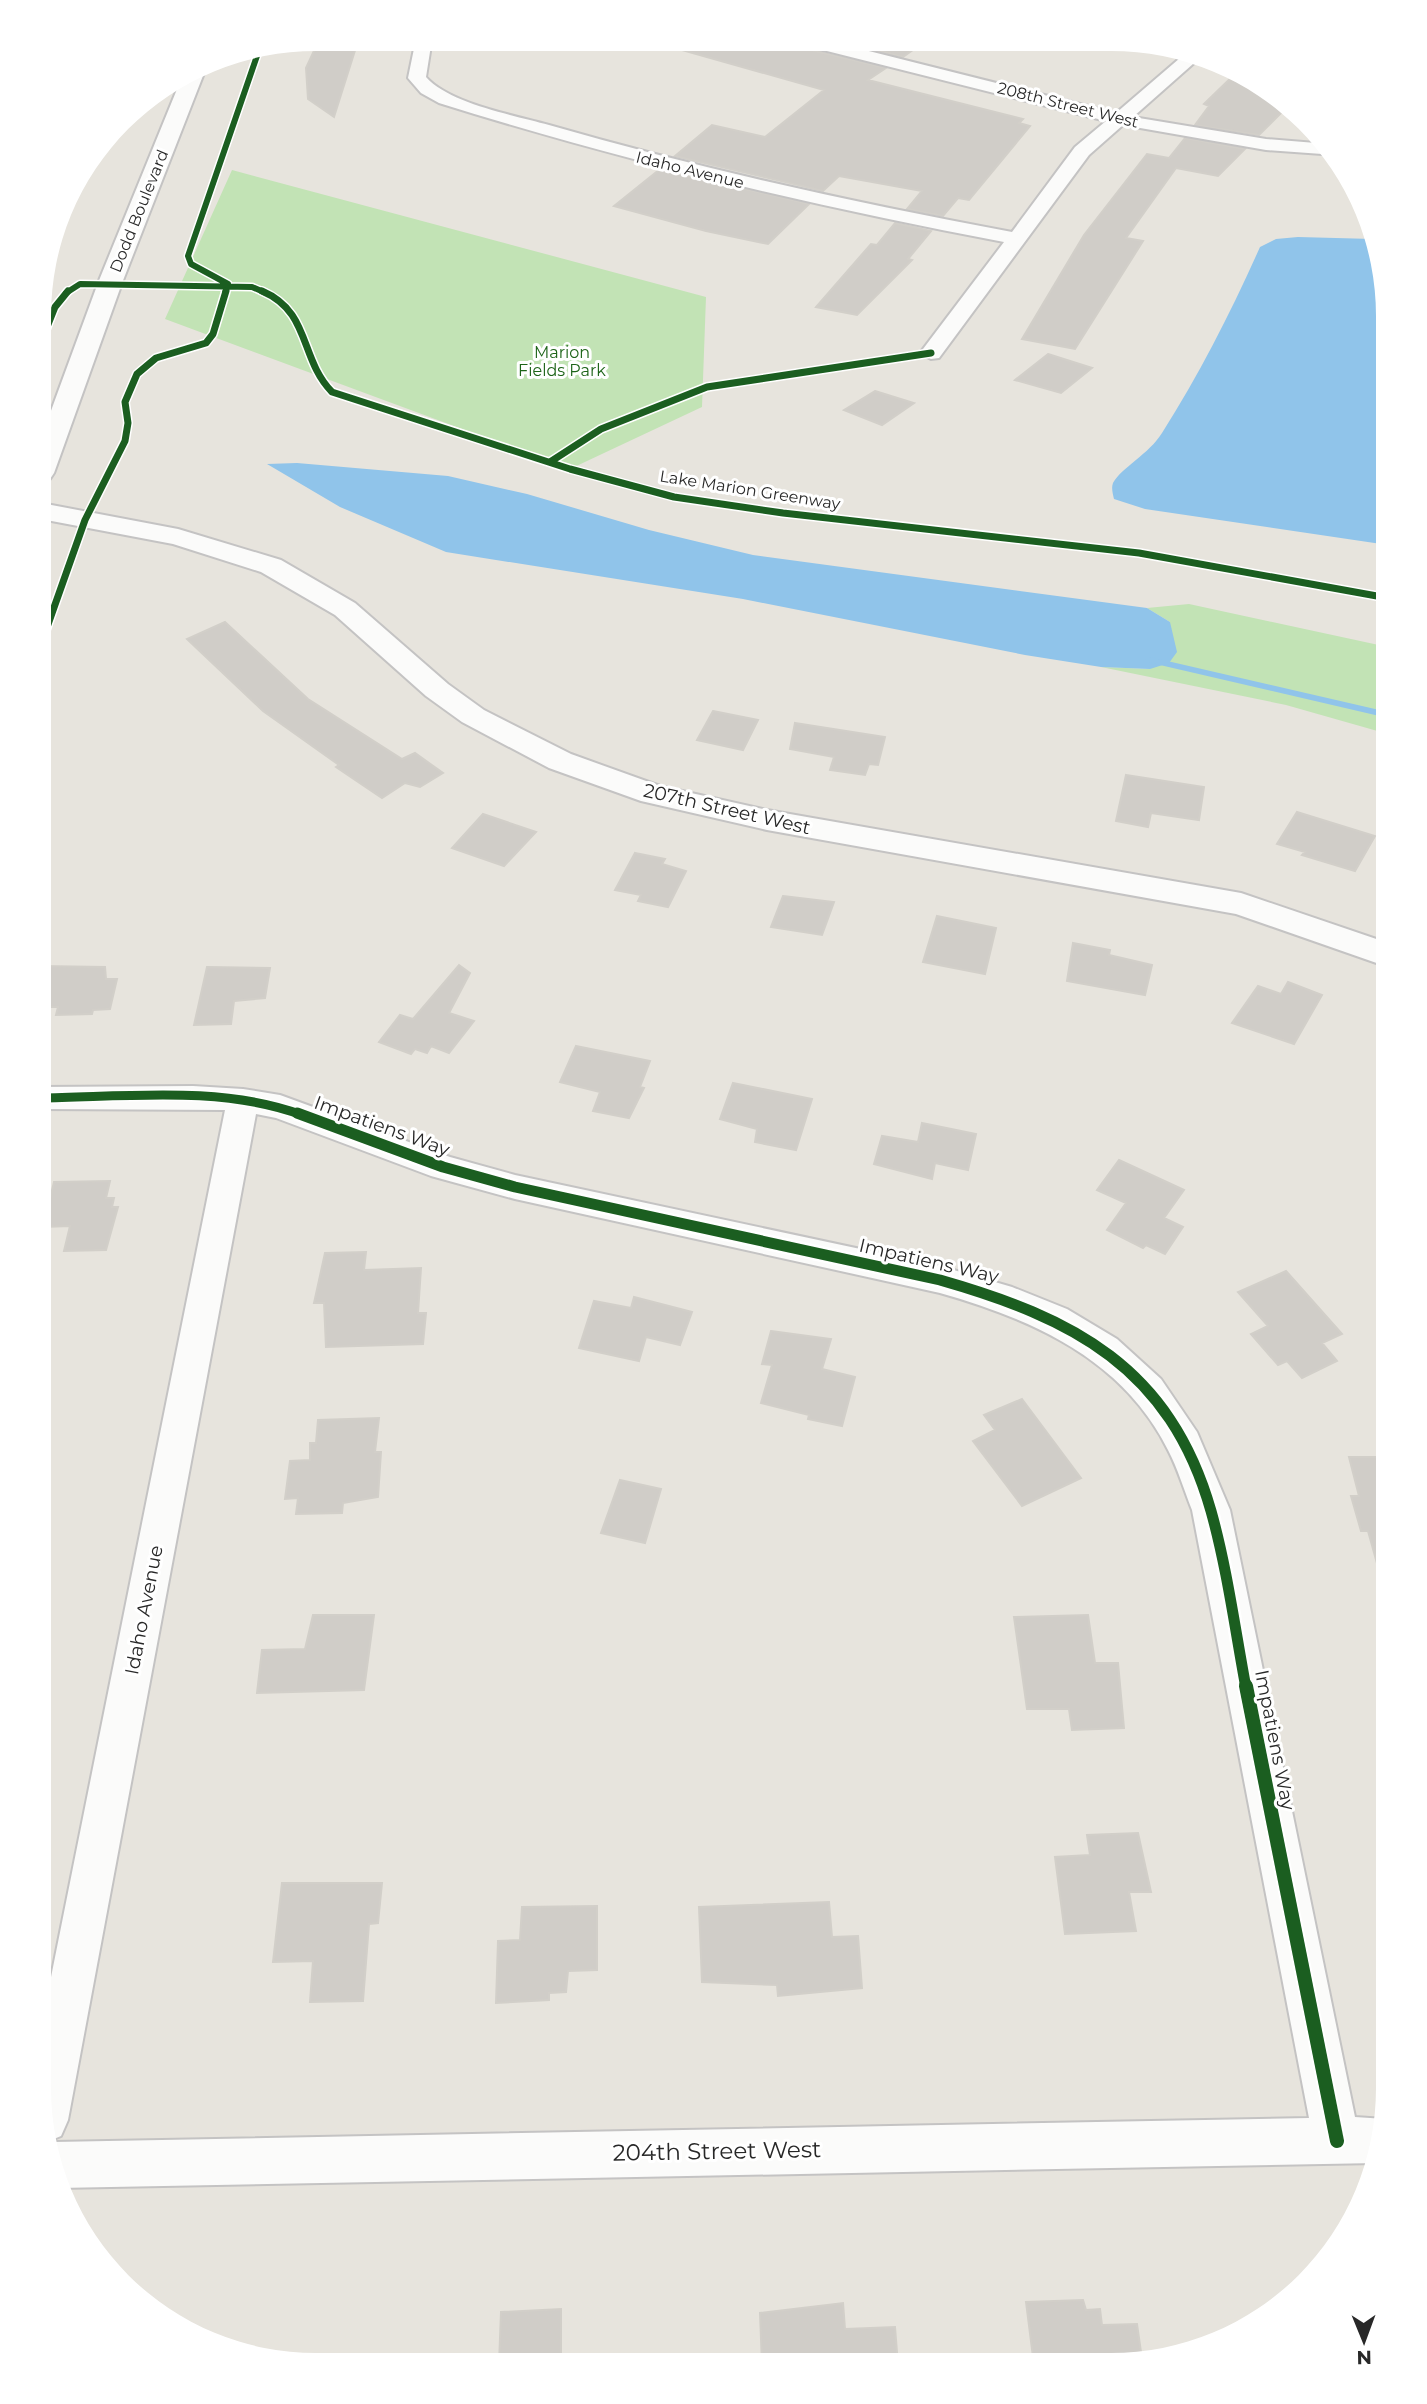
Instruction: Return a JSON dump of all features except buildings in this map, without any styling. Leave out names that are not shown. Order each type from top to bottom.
[{"type":"street","name":"Idaho Avenue","points":[[422,51],[418,78],[427,89],[445,99],[584,142],[708,175],[844,206],[1014,238]]},
{"type":"street","name":"208th Street West","points":[[853,51],[1118,118],[1227,141],[1316,149]]},
{"type":"street","points":[[931,353],[1014,238],[1082,151],[1186,62]]},
{"type":"street","name":"Dodd Boulevard","points":[[51,445],[110,283],[190,82]]},
{"type":"street","name":"207th Street West","points":[[51,513],[178,537],[271,566],[345,609],[437,690],[473,716],[560,761],[652,794],[767,820],[1241,904],[1376,951]]},
{"type":"street","name":"Impatiens Way","points":[[51,1098],[193,1097],[243,1100],[280,1107],[443,1167],[515,1187],[589,1206],[966,1284],[1048,1314],[1087,1336],[1122,1362],[1154,1395],[1180,1431],[1198,1468],[1211,1510],[1359,2141]]},
{"type":"street","name":"Idaho Avenue","points":[[51,2089],[243,1100]]},
{"type":"street","name":"204th Street West","points":[[62,2165],[1359,2141]]},
{"type":"green space","name":"Marion Fields Park","points":[[232,170],[706,297],[702,407],[570,469],[165,319]]},
{"type":"green space","points":[[1189,604],[1376,644],[1376,731],[1286,705],[1101,667],[1150,669],[1170,622],[1147,608]]},
{"type":"water","points":[[1276,239],[1364,239],[1376,299],[1376,543],[1145,509],[1114,499],[1112,489],[1117,477],[1156,441],[1189,388],[1260,247]]},
{"type":"water","points":[[297,463],[448,476],[527,494],[649,530],[753,555],[1147,608],[1170,622],[1177,652],[1169,663],[1150,669],[1101,667],[1025,655],[743,599],[446,552],[340,507],[267,464]]},
{"type":"waterway","points":[[1150,660],[1376,712]]},
{"type":"cycle path","points":[[51,616],[85,520],[125,441],[128,423],[125,402],[137,374],[156,358],[206,343],[213,334],[228,284],[191,264],[188,256],[256,58]]},
{"type":"cycle path","name":"Lake Marion Greenway","points":[[51,315],[65,293],[80,284],[252,287],[267,293],[290,309],[318,374],[332,392],[570,469],[674,497],[783,513],[1139,553],[1376,596]]},
{"type":"cycle path","points":[[550,462],[601,429],[707,387],[931,353]]},
{"type":"cycle path","points":[[51,1098],[193,1097],[243,1100],[280,1107],[443,1167],[515,1187],[876,1265],[1000,1297],[1055,1319],[1105,1349],[1148,1390],[1184,1442],[1211,1510],[1337,2141]]}]
